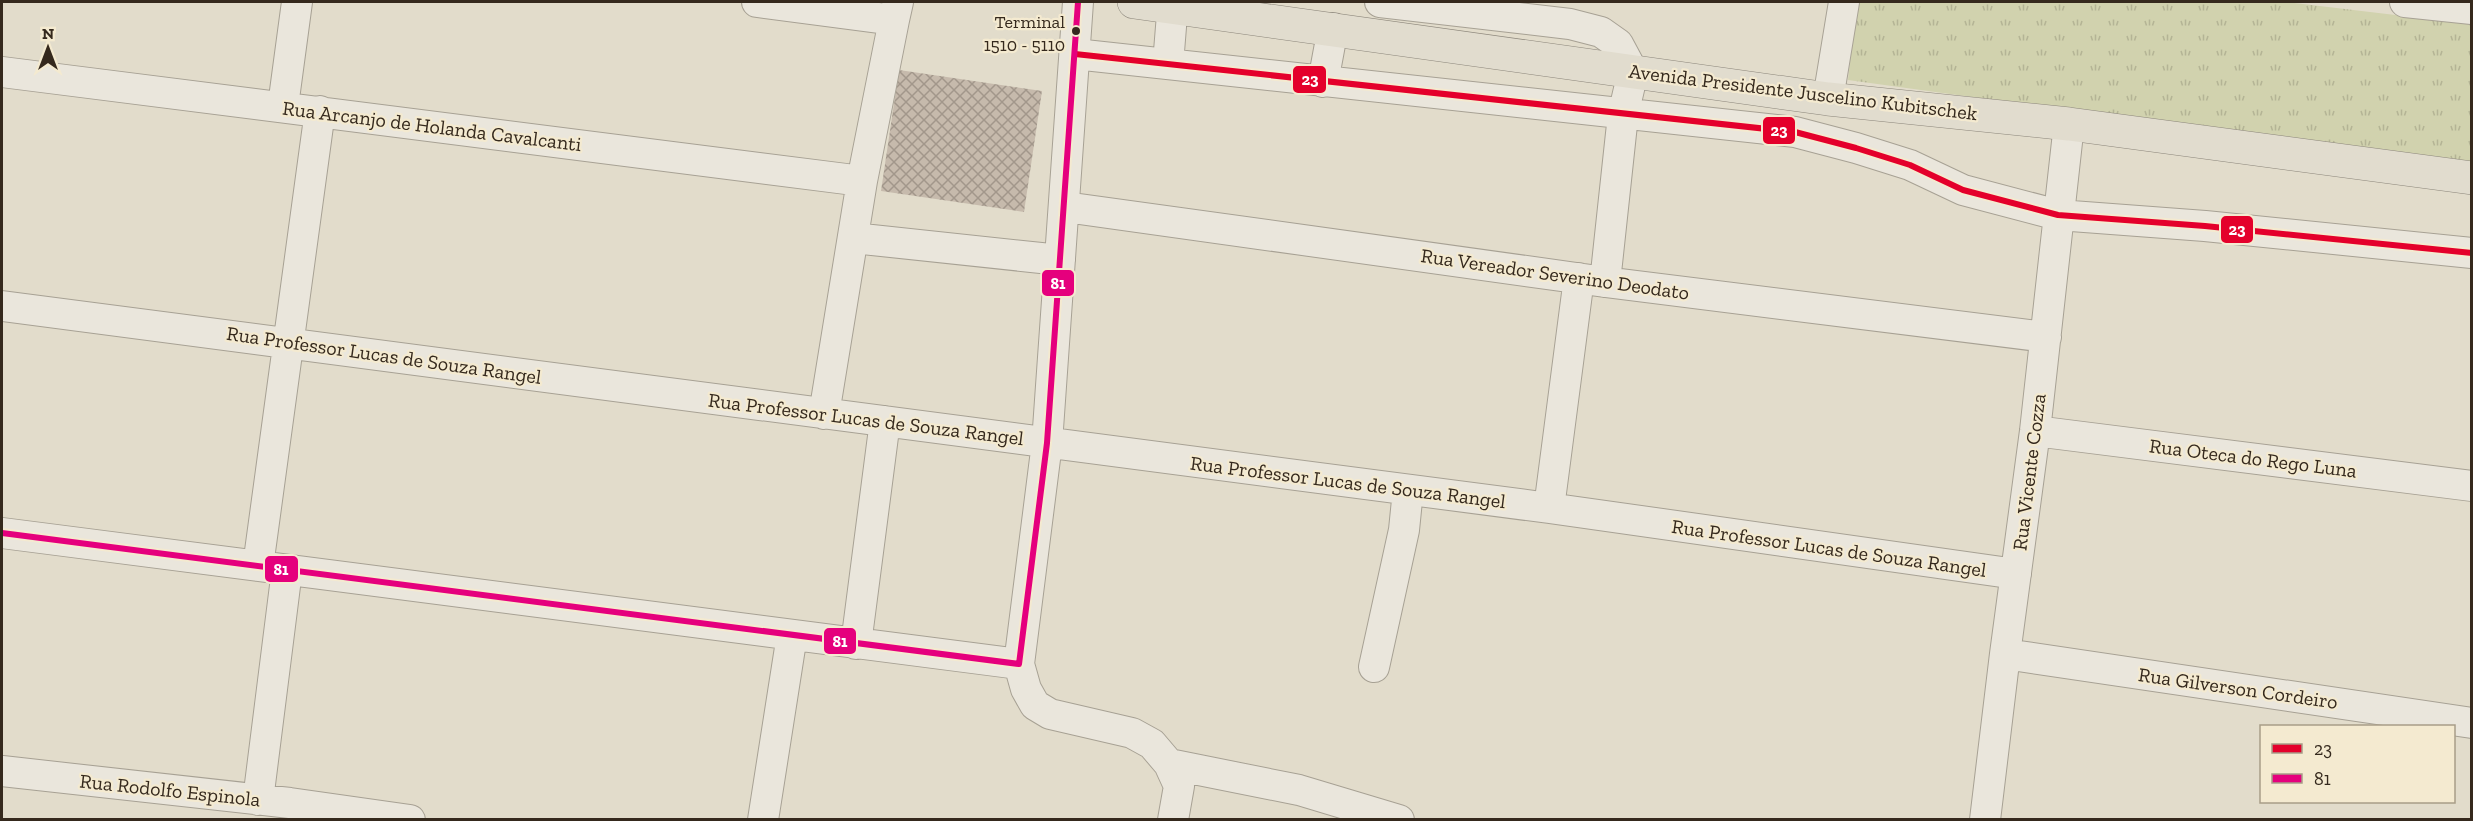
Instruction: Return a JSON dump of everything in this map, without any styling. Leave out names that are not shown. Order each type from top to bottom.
[{"type":"main road","name":"Avenida Presidente Juscelino Kubitschek","points":[[1134,2],[1173,4],[1828,99],[2069,124],[2472,178]]},
{"type":"street","points":[[283,106],[297,2]]},
{"type":"street","points":[[758,2],[896,11],[862,181],[824,414]]},
{"type":"street","points":[[1078,2],[1047,443],[1019,664],[1026,689],[1035,705],[1050,714],[1132,733],[1152,744],[1169,764],[1179,786],[1173,819]]},
{"type":"street","points":[[1380,2],[1570,24],[1600,32],[1618,44],[1633,72],[1549,508]]},
{"type":"street","points":[[1828,99],[1844,2]]},
{"type":"street","points":[[2405,2],[2472,9]]},
{"type":"street","points":[[1168,64],[1173,4]]},
{"type":"street","points":[[1407,38],[1413,5]]},
{"type":"street","points":[[1323,82],[1333,28]]},
{"type":"street","points":[[1075,54],[1795,132],[1910,165],[1963,190],[2058,215],[2228,228],[2472,253]]},
{"type":"street","name":"Rua Arcanjo de Holanda Cavalcanti","points":[[2,72],[862,181]]},
{"type":"street","points":[[258,800],[287,342],[320,111]]},
{"type":"street","name":"Rua Vicente Cozza","points":[[1985,819],[2035,431],[2069,124]]},
{"type":"street","name":"Rua Vereador Severino Deodato","points":[[1065,207],[1592,280],[2046,337]]},
{"type":"street","points":[[853,238],[1060,260]]},
{"type":"street","name":"Rua Professor Lucas de Souza Rangel","points":[[2,306],[1549,508],[2016,574]]},
{"type":"street","points":[[856,644],[885,421]]},
{"type":"street","name":"Rua Oteca do Rego Luna","points":[[2035,431],[2472,486]]},
{"type":"street","points":[[1374,667],[1404,530],[1408,490]]},
{"type":"street","points":[[2,533],[1019,664]]},
{"type":"street","points":[[763,819],[792,635]]},
{"type":"street","name":"Rua Gilverson Cordeiro","points":[[2005,654],[2472,723]]},
{"type":"street","points":[[1169,764],[1299,790],[1399,819]]},
{"type":"street","name":"Rua Rodolfo Espinola","points":[[2,771],[258,800],[289,811],[410,819]]},
{"type":"green space","points":[[1856,2],[2286,2],[2471,24],[2471,165],[1848,80]]},
{"type":"building","points":[[899,70],[1042,91],[1024,212],[881,191]]},
{"type":"transit line","name":"81","points":[[2,533],[1019,664],[1047,443],[1078,2]]},
{"type":"transit line","name":"23","points":[[1075,54],[1795,132],[1910,165],[1963,190],[2058,215],[2205,226],[2472,253]]},
{"type":"place","name":"Terminal 1510 - 5110","points":[[1076,31]]}]
